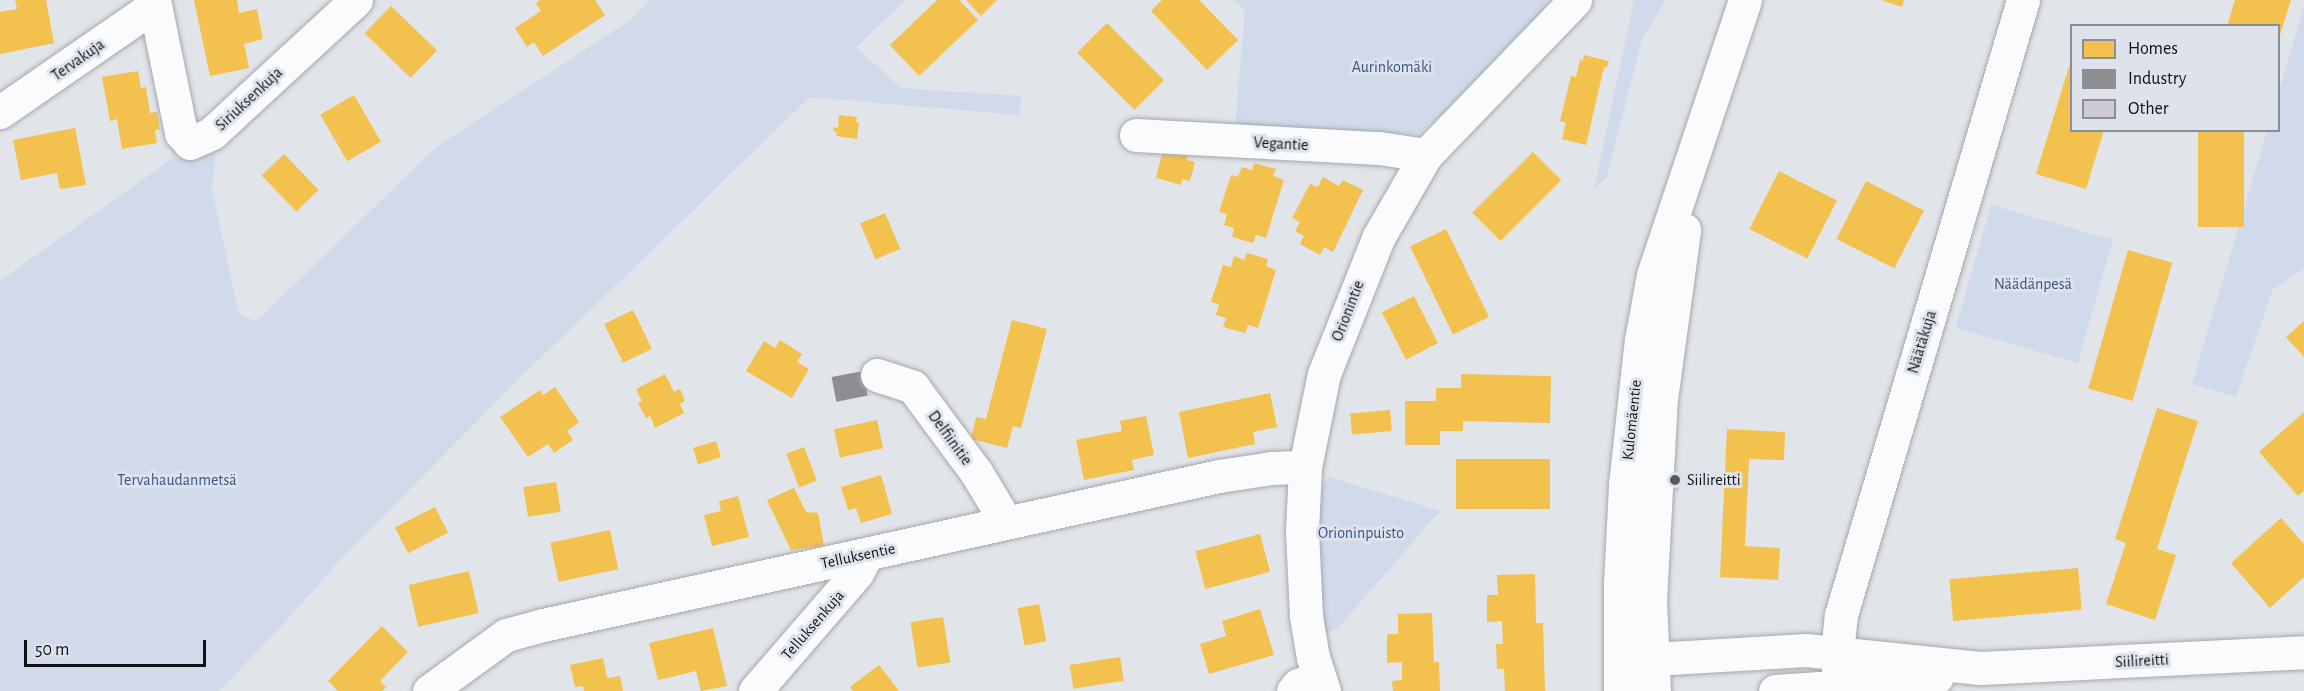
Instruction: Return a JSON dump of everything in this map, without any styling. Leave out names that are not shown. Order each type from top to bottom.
[{"type":"street","name":"Siriuksenkuja","points":[[154,2],[181,133],[190,142],[212,133],[356,0]]},
{"type":"street","name":"Orionintie","points":[[1312,687],[1303,581],[1305,467],[1324,374],[1352,299],[1378,238],[1426,155],[1575,0]]},
{"type":"street","name":"Näätäkuja","points":[[1839,687],[1838,652],[1841,615],[2023,0]]},
{"type":"street","name":"Tervakuja","points":[[0,112],[154,2]]},
{"type":"street","name":"Kulomäentie","points":[[1627,688],[1620,585],[1625,484],[1641,340],[1653,275],[1744,4]]},
{"type":"street","name":"Vegantie","points":[[1136,135],[1379,148],[1426,155]]},
{"type":"street","name":"Kulomäentie","points":[[1654,691],[1650,600],[1661,399],[1693,157]]},
{"type":"street","name":"Delfiinitie","points":[[877,375],[913,387],[975,472],[1006,522]]},
{"type":"street","name":"Telluksentie","points":[[429,691],[506,635],[658,599],[1219,476],[1271,468],[1305,467]]},
{"type":"street","name":"Telluksenkuja","points":[[756,691],[857,573],[866,555]]},
{"type":"street","name":"Siilireitti","points":[[1653,658],[1806,650],[1838,652],[1982,680]]},
{"type":"street","name":"Siilireitti","points":[[1775,691],[1910,682],[1982,680],[2304,652]]},
{"type":"street","points":[[1627,688],[1653,658]]},
{"type":"green space","name":"Tervahaudanmetsä","points":[[650,0],[906,0],[856,47],[901,88],[1022,96],[1019,115],[810,97],[523,375],[338,562],[219,691],[0,691],[0,281],[173,158],[216,153],[212,189],[239,315],[257,321],[435,148],[632,19]]},
{"type":"green space","name":"Aurinkomäki","points":[[1234,0],[1548,0],[1521,40],[1469,92],[1418,134],[1235,127],[1245,11]]},
{"type":"green space","points":[[1634,0],[1666,0],[1642,39],[1607,177],[1594,190]]},
{"type":"green space","points":[[2304,5],[2304,269],[2273,289],[2236,397],[2192,384],[2267,132],[2280,132],[2280,88]]},
{"type":"green space","name":"Näädänpesä","points":[[1991,205],[2113,240],[2078,363],[1956,328]]},
{"type":"green space","name":"Orioninpuisto","points":[[1329,477],[1440,511],[1337,629],[1326,632],[1315,550],[1320,489]]},
{"type":"building: Homes","points":[[15,0],[46,0],[54,43],[0,54],[0,12],[17,9]]},
{"type":"building: Homes","points":[[194,0],[237,0],[239,13],[257,9],[263,39],[244,44],[249,68],[210,76]]},
{"type":"building: Homes","points":[[540,0],[595,0],[605,15],[543,56],[534,42],[527,47],[515,28],[541,11],[536,3]]},
{"type":"building: Homes","points":[[937,0],[959,0],[978,20],[919,76],[890,45]]},
{"type":"building: Homes","points":[[966,0],[997,0],[981,16]]},
{"type":"building: Homes","points":[[1162,0],[1199,0],[1238,40],[1207,70],[1151,11]]},
{"type":"building: Homes","points":[[1881,0],[1904,0],[1902,7]]},
{"type":"building: Homes","points":[[2235,0],[2291,0],[2280,35],[2280,24],[2228,24]]},
{"type":"building: Homes","points":[[391,6],[437,50],[411,78],[365,33]]},
{"type":"building: Homes","points":[[1107,23],[1164,80],[1135,110],[1077,53]]},
{"type":"building: Homes","points":[[1584,55],[1609,61],[1607,67],[1604,67],[1586,145],[1562,139],[1566,123],[1560,121],[1571,76],[1576,77],[1580,60],[1583,61]]},
{"type":"building: Homes","points":[[2070,64],[2070,132],[2103,132],[2086,189],[2036,174]]},
{"type":"building: Homes","points":[[138,71],[141,88],[146,87],[150,113],[157,112],[160,129],[155,130],[157,143],[122,149],[117,119],[110,121],[102,77]]},
{"type":"building: Homes","points":[[354,95],[381,142],[347,161],[320,114]]},
{"type":"building: Homes","points":[[839,115],[857,117],[856,122],[859,123],[857,139],[836,136],[837,132],[833,131],[834,127],[838,128]]},
{"type":"building: Homes","points":[[75,128],[86,185],[60,189],[57,173],[21,180],[13,140]]},
{"type":"building: Homes","points":[[2198,132],[2244,132],[2244,227],[2198,227]]},
{"type":"building: Homes","points":[[1163,149],[1188,156],[1187,160],[1195,162],[1190,181],[1182,179],[1181,185],[1156,178]]},
{"type":"building: Homes","points":[[1533,152],[1561,180],[1500,241],[1472,213]]},
{"type":"building: Homes","points":[[284,154],[319,190],[296,212],[262,176]]},
{"type":"building: Homes","points":[[1254,163],[1276,169],[1273,176],[1284,180],[1266,238],[1256,235],[1253,243],[1232,237],[1234,228],[1224,225],[1227,214],[1219,212],[1231,175],[1238,177],[1242,167],[1252,170]]},
{"type":"building: Homes","points":[[1779,171],[1837,201],[1807,258],[1749,229]]},
{"type":"building: Homes","points":[[1323,177],[1339,186],[1343,180],[1363,190],[1333,252],[1324,247],[1320,255],[1300,244],[1304,236],[1295,231],[1300,222],[1292,218],[1310,184],[1318,187]]},
{"type":"building: Homes","points":[[1866,181],[1924,211],[1894,268],[1836,239]]},
{"type":"building: Homes","points":[[885,213],[900,249],[875,259],[860,224]]},
{"type":"building: Homes","points":[[1446,229],[1489,317],[1453,335],[1410,247]]},
{"type":"building: Homes","points":[[2128,250],[2172,263],[2133,401],[2088,388]]},
{"type":"building: Homes","points":[[1247,253],[1268,259],[1266,266],[1276,270],[1258,328],[1248,325],[1245,333],[1223,327],[1226,318],[1216,315],[1219,304],[1211,302],[1223,265],[1231,267],[1234,256],[1244,260]]},
{"type":"building: Homes","points":[[1414,296],[1438,343],[1406,360],[1382,312]]},
{"type":"building: Homes","points":[[633,310],[652,349],[623,363],[604,324]]},
{"type":"building: Homes","points":[[1012,320],[1047,329],[1021,428],[1013,426],[1007,448],[971,439],[976,417],[986,419]]},
{"type":"building: Homes","points":[[2304,321],[2304,357],[2286,337]]},
{"type":"building: Homes","points":[[780,340],[802,354],[797,362],[809,369],[792,398],[746,371],[764,341],[775,348]]},
{"type":"building: Homes","points":[[665,374],[674,392],[680,389],[685,401],[680,404],[684,413],[655,428],[650,416],[646,418],[638,403],[642,401],[636,389]]},
{"type":"building: Homes","points":[[1461,374],[1551,376],[1550,423],[1463,421],[1463,431],[1440,431],[1440,445],[1405,445],[1405,401],[1436,401],[1436,388],[1461,388]]},
{"type":"building: Homes","points":[[555,387],[579,422],[567,431],[573,440],[554,453],[548,444],[528,457],[500,417],[540,390],[543,395]]},
{"type":"building: Homes","points":[[1270,393],[1277,427],[1253,432],[1255,444],[1188,458],[1179,412]]},
{"type":"building: Homes","points":[[2157,408],[2198,421],[2157,549],[2176,555],[2155,620],[2106,604],[2126,543],[2115,539]]},
{"type":"building: Homes","points":[[1390,410],[1392,431],[1352,434],[1350,413]]},
{"type":"building: Homes","points":[[2304,412],[2304,491],[2298,496],[2259,452]]},
{"type":"building: Homes","points":[[1146,416],[1154,455],[1132,460],[1134,470],[1084,480],[1076,440],[1122,431],[1120,421]]},
{"type":"building: Homes","points":[[877,420],[883,448],[840,458],[834,429]]},
{"type":"building: Homes","points":[[1727,429],[1785,432],[1784,460],[1749,459],[1745,546],[1780,548],[1778,580],[1720,577]]},
{"type":"building: Homes","points":[[716,441],[721,457],[698,464],[693,448]]},
{"type":"building: Homes","points":[[804,447],[817,481],[799,487],[786,454]]},
{"type":"building: Homes","points":[[1456,459],[1550,459],[1550,509],[1456,509]]},
{"type":"building: Homes","points":[[881,475],[892,514],[861,523],[856,508],[848,510],[841,487]]},
{"type":"building: Homes","points":[[556,482],[561,512],[528,517],[523,487]]},
{"type":"building: Homes","points":[[794,488],[806,512],[818,513],[824,546],[791,550],[767,500]]},
{"type":"building: Homes","points":[[738,496],[749,537],[712,546],[704,515],[721,511],[719,501]]},
{"type":"building: Homes","points":[[435,507],[448,533],[408,553],[395,527]]},
{"type":"building: Homes","points":[[2281,518],[2304,544],[2304,577],[2270,608],[2231,563]]},
{"type":"building: Homes","points":[[610,530],[618,569],[559,582],[550,543]]},
{"type":"building: Homes","points":[[1260,534],[1270,572],[1205,589],[1195,551]]},
{"type":"building: Homes","points":[[2078,568],[2082,610],[1953,621],[1949,579]]},
{"type":"building: Homes","points":[[469,571],[479,613],[418,627],[409,585]]},
{"type":"building: Homes","points":[[1535,574],[1536,623],[1543,623],[1545,691],[1505,691],[1504,669],[1497,669],[1496,644],[1503,644],[1502,621],[1487,622],[1487,595],[1498,595],[1497,575]]},
{"type":"building: Homes","points":[[1039,604],[1046,641],[1025,645],[1017,608]]},
{"type":"building: Homes","points":[[1260,609],[1274,655],[1209,674],[1200,644],[1226,636],[1222,621]]},
{"type":"building: Homes","points":[[1432,613],[1434,662],[1439,662],[1440,691],[1393,691],[1392,681],[1402,680],[1402,662],[1387,663],[1387,634],[1398,634],[1398,614]]},
{"type":"building: Homes","points":[[943,617],[950,662],[918,668],[910,622]]},
{"type":"building: Homes","points":[[382,626],[408,652],[380,681],[386,687],[382,691],[338,691],[328,681]]},
{"type":"building: Homes","points":[[713,628],[727,686],[701,691],[696,671],[658,680],[649,643]]},
{"type":"building: Homes","points":[[1120,657],[1124,681],[1073,689],[1070,665]]},
{"type":"building: Homes","points":[[603,658],[607,678],[620,676],[623,691],[584,691],[583,686],[575,687],[570,665]]},
{"type":"building: Homes","points":[[879,665],[899,691],[853,691],[850,687]]},
{"type":"building: Industry","points":[[863,371],[868,396],[836,402],[832,377]]},
{"type":"building: Other","points":[[1677,473],[1682,474],[1678,492],[1674,491]]},
{"type":"place","name":"Siilireitti","points":[[1675,480]]}]
